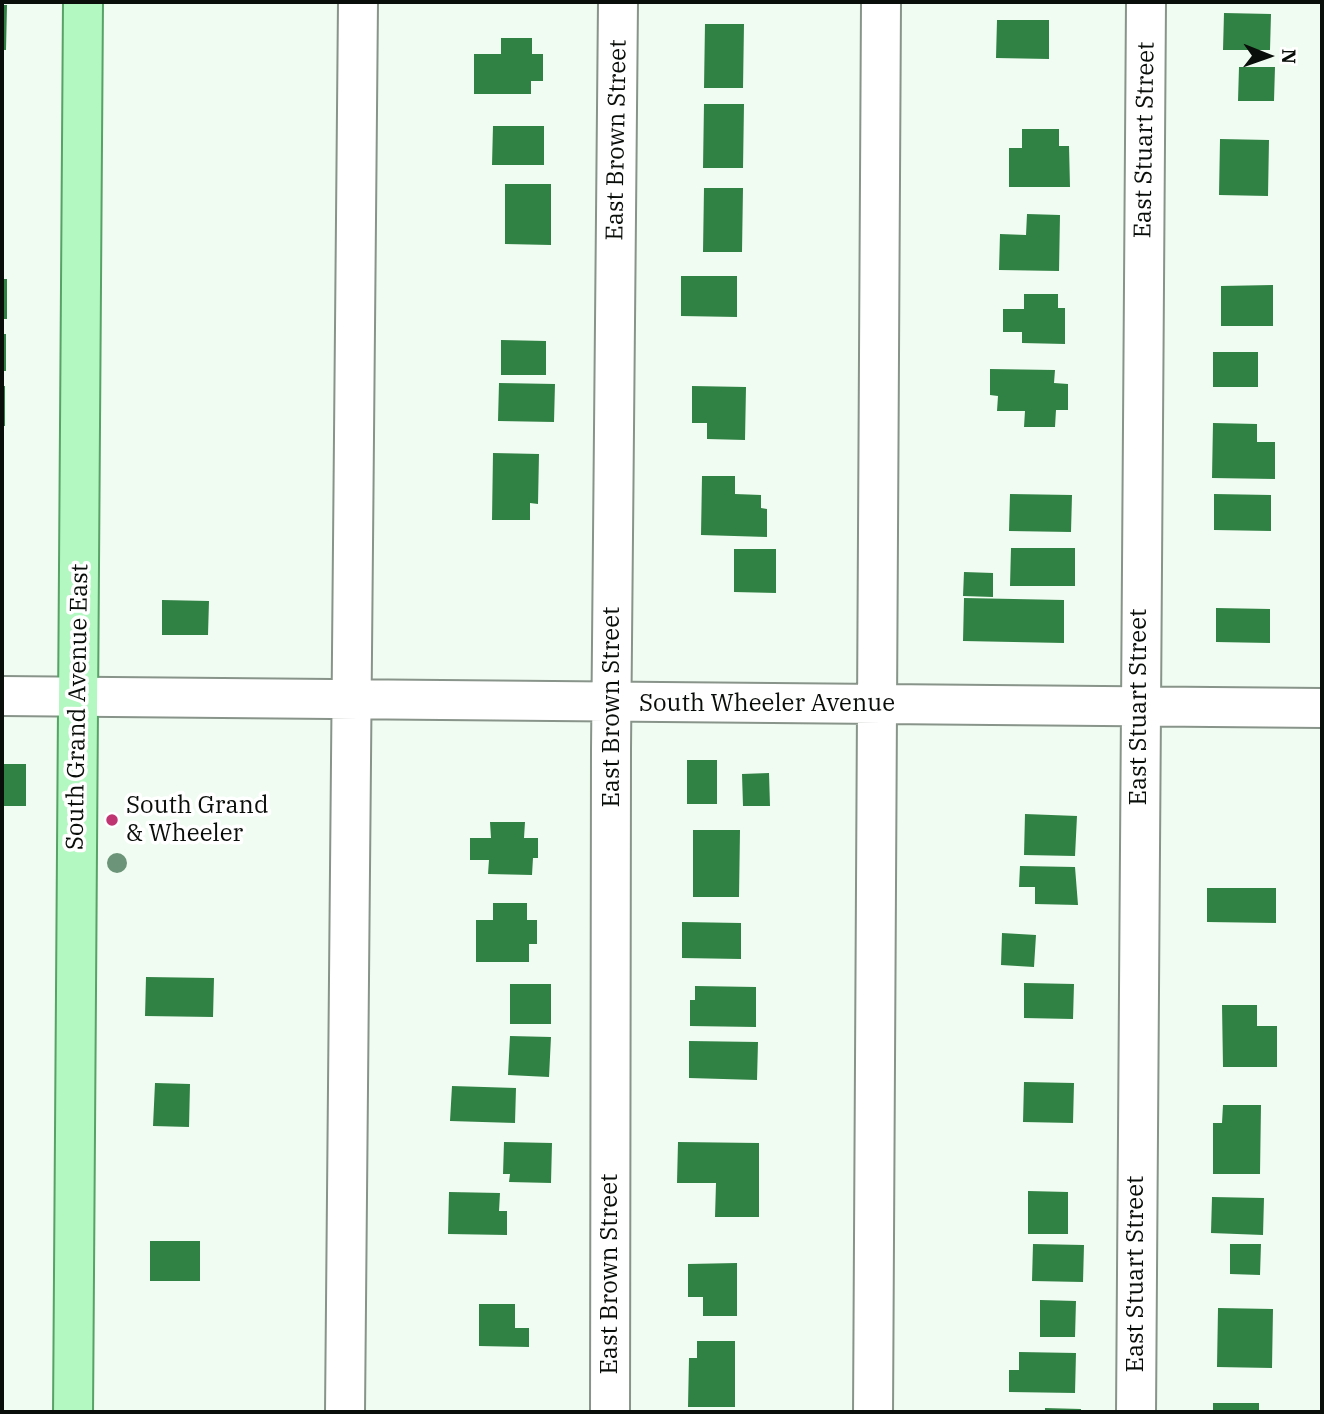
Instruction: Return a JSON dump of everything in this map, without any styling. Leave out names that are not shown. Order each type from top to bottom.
[{"type":"main road","name":"South Grand Avenue East","points":[[72,1412],[83,2]]},
{"type":"street","points":[[345,1412],[358,2]]},
{"type":"street","name":"East Brown Street","points":[[610,1412],[611,702],[618,2]]},
{"type":"street","points":[[873,1412],[881,2]]},
{"type":"street","name":"East Stuart Street","points":[[1136,1412],[1146,2]]},
{"type":"street","name":"South Wheeler Avenue","points":[[2,696],[1322,708]]},
{"type":"building","points":[[2,5],[7,5],[6,50],[2,50]]},
{"type":"building","points":[[1224,13],[1271,14],[1270,50],[1223,50]]},
{"type":"building","points":[[997,20],[1049,20],[1049,59],[996,58]]},
{"type":"building","points":[[705,24],[744,24],[743,88],[704,88]]},
{"type":"building","points":[[501,38],[532,38],[532,54],[543,54],[543,81],[531,81],[531,94],[474,94],[474,54],[501,54]]},
{"type":"building","points":[[1239,67],[1275,67],[1274,101],[1238,101]]},
{"type":"building","points":[[704,104],[744,104],[743,168],[703,168]]},
{"type":"building","points":[[493,126],[544,126],[544,165],[492,165]]},
{"type":"building","points":[[1022,129],[1059,129],[1059,146],[1069,146],[1070,187],[1009,187],[1009,148],[1022,148]]},
{"type":"building","points":[[1220,139],[1269,140],[1268,196],[1219,195]]},
{"type":"building","points":[[505,184],[551,184],[551,245],[505,244]]},
{"type":"building","points":[[704,188],[743,188],[742,252],[703,252]]},
{"type":"building","points":[[1027,214],[1060,215],[1059,271],[999,270],[1000,234],[1026,235]]},
{"type":"building","points":[[681,276],[737,276],[737,317],[681,316]]},
{"type":"building","points":[[2,279],[7,279],[7,319],[2,319]]},
{"type":"building","points":[[1273,285],[1273,326],[1221,326],[1221,286]]},
{"type":"building","points":[[1024,294],[1058,294],[1058,308],[1065,308],[1065,344],[1022,343],[1022,332],[1003,332],[1003,309],[1024,309]]},
{"type":"building","points":[[2,334],[6,334],[6,371],[2,371]]},
{"type":"building","points":[[501,340],[546,341],[546,375],[501,375]]},
{"type":"building","points":[[1213,352],[1258,352],[1258,387],[1213,387]]},
{"type":"building","points":[[990,369],[1055,370],[1054,383],[1068,384],[1068,410],[1056,410],[1055,427],[1024,427],[1025,411],[997,411],[998,396],[990,395]]},
{"type":"building","points":[[499,383],[555,384],[554,422],[498,421]]},
{"type":"building","points":[[2,386],[5,386],[5,426],[2,426]]},
{"type":"building","points":[[692,386],[746,387],[745,440],[707,439],[707,423],[692,423]]},
{"type":"building","points":[[1213,423],[1257,424],[1257,442],[1275,442],[1275,479],[1212,478]]},
{"type":"building","points":[[493,453],[539,454],[538,504],[530,503],[530,520],[492,520]]},
{"type":"building","points":[[702,476],[735,476],[735,494],[761,495],[761,508],[767,509],[767,537],[701,535]]},
{"type":"building","points":[[1010,494],[1072,495],[1071,532],[1009,531]]},
{"type":"building","points":[[1214,494],[1271,495],[1271,531],[1214,530]]},
{"type":"building","points":[[1011,548],[1075,548],[1075,586],[1010,586]]},
{"type":"building","points":[[734,549],[776,549],[776,593],[734,592]]},
{"type":"building","points":[[964,572],[993,573],[993,597],[963,596]]},
{"type":"building","points":[[964,598],[1064,600],[1064,643],[963,641]]},
{"type":"building","points":[[162,600],[209,601],[208,635],[162,635]]},
{"type":"building","points":[[1216,608],[1270,609],[1270,643],[1216,642]]},
{"type":"building","points":[[687,760],[717,760],[717,804],[687,804]]},
{"type":"building","points":[[2,764],[26,764],[26,806],[2,806]]},
{"type":"building","points":[[769,773],[770,806],[743,806],[742,774]]},
{"type":"building","points":[[1025,814],[1077,816],[1075,856],[1024,855]]},
{"type":"building","points":[[490,822],[525,822],[524,838],[538,838],[538,858],[533,858],[532,875],[488,874],[489,860],[470,860],[470,838],[491,838]]},
{"type":"building","points":[[693,830],[740,830],[739,897],[693,897]]},
{"type":"building","points":[[1020,866],[1075,867],[1078,905],[1035,904],[1035,887],[1019,887]]},
{"type":"building","points":[[1207,888],[1276,888],[1276,923],[1207,922]]},
{"type":"building","points":[[493,903],[527,903],[527,920],[537,920],[537,944],[529,944],[529,962],[476,962],[476,920],[493,920]]},
{"type":"building","points":[[682,922],[741,923],[741,959],[682,958]]},
{"type":"building","points":[[1002,933],[1036,935],[1034,967],[1001,965]]},
{"type":"building","points":[[146,977],[214,978],[213,1017],[145,1016]]},
{"type":"building","points":[[1024,983],[1074,984],[1073,1019],[1024,1018]]},
{"type":"building","points":[[510,984],[551,984],[551,1024],[510,1024]]},
{"type":"building","points":[[695,986],[756,987],[756,1027],[690,1026],[690,1000],[695,1000]]},
{"type":"building","points":[[1222,1005],[1257,1005],[1257,1026],[1277,1026],[1277,1067],[1223,1067]]},
{"type":"building","points":[[510,1036],[551,1037],[549,1077],[508,1075]]},
{"type":"building","points":[[689,1041],[758,1042],[757,1080],[689,1078]]},
{"type":"building","points":[[1024,1082],[1074,1083],[1073,1123],[1023,1122]]},
{"type":"building","points":[[155,1083],[190,1084],[189,1127],[153,1126]]},
{"type":"building","points":[[452,1086],[516,1088],[515,1123],[450,1121]]},
{"type":"building","points":[[1223,1105],[1261,1105],[1260,1174],[1213,1174],[1213,1123],[1222,1123]]},
{"type":"building","points":[[504,1142],[552,1143],[551,1183],[509,1182],[510,1174],[503,1174]]},
{"type":"building","points":[[678,1142],[759,1143],[759,1217],[715,1217],[716,1183],[677,1183]]},
{"type":"building","points":[[1028,1191],[1068,1192],[1068,1234],[1028,1234]]},
{"type":"building","points":[[449,1192],[500,1193],[499,1211],[507,1211],[507,1235],[448,1234]]},
{"type":"building","points":[[1212,1197],[1264,1198],[1263,1235],[1211,1233]]},
{"type":"building","points":[[150,1241],[200,1241],[200,1281],[150,1281]]},
{"type":"building","points":[[1033,1244],[1084,1245],[1083,1282],[1032,1281]]},
{"type":"building","points":[[1230,1244],[1261,1244],[1260,1275],[1230,1274]]},
{"type":"building","points":[[737,1263],[737,1316],[703,1316],[703,1297],[688,1297],[688,1264]]},
{"type":"building","points":[[1040,1300],[1076,1301],[1075,1337],[1040,1337]]},
{"type":"building","points":[[479,1304],[515,1304],[515,1328],[529,1328],[529,1347],[479,1346]]},
{"type":"building","points":[[1218,1308],[1273,1309],[1272,1368],[1217,1367]]},
{"type":"building","points":[[697,1341],[735,1341],[735,1407],[688,1407],[689,1358],[697,1358]]},
{"type":"building","points":[[1019,1352],[1076,1353],[1075,1393],[1009,1392],[1009,1370],[1019,1370]]},
{"type":"building","points":[[1213,1403],[1259,1403],[1259,1412],[1213,1412]]},
{"type":"building","points":[[1045,1408],[1081,1409],[1081,1412],[1045,1412]]},
{"type":"place","name":"South Grand & Wheeler","points":[[112,820]]}]
